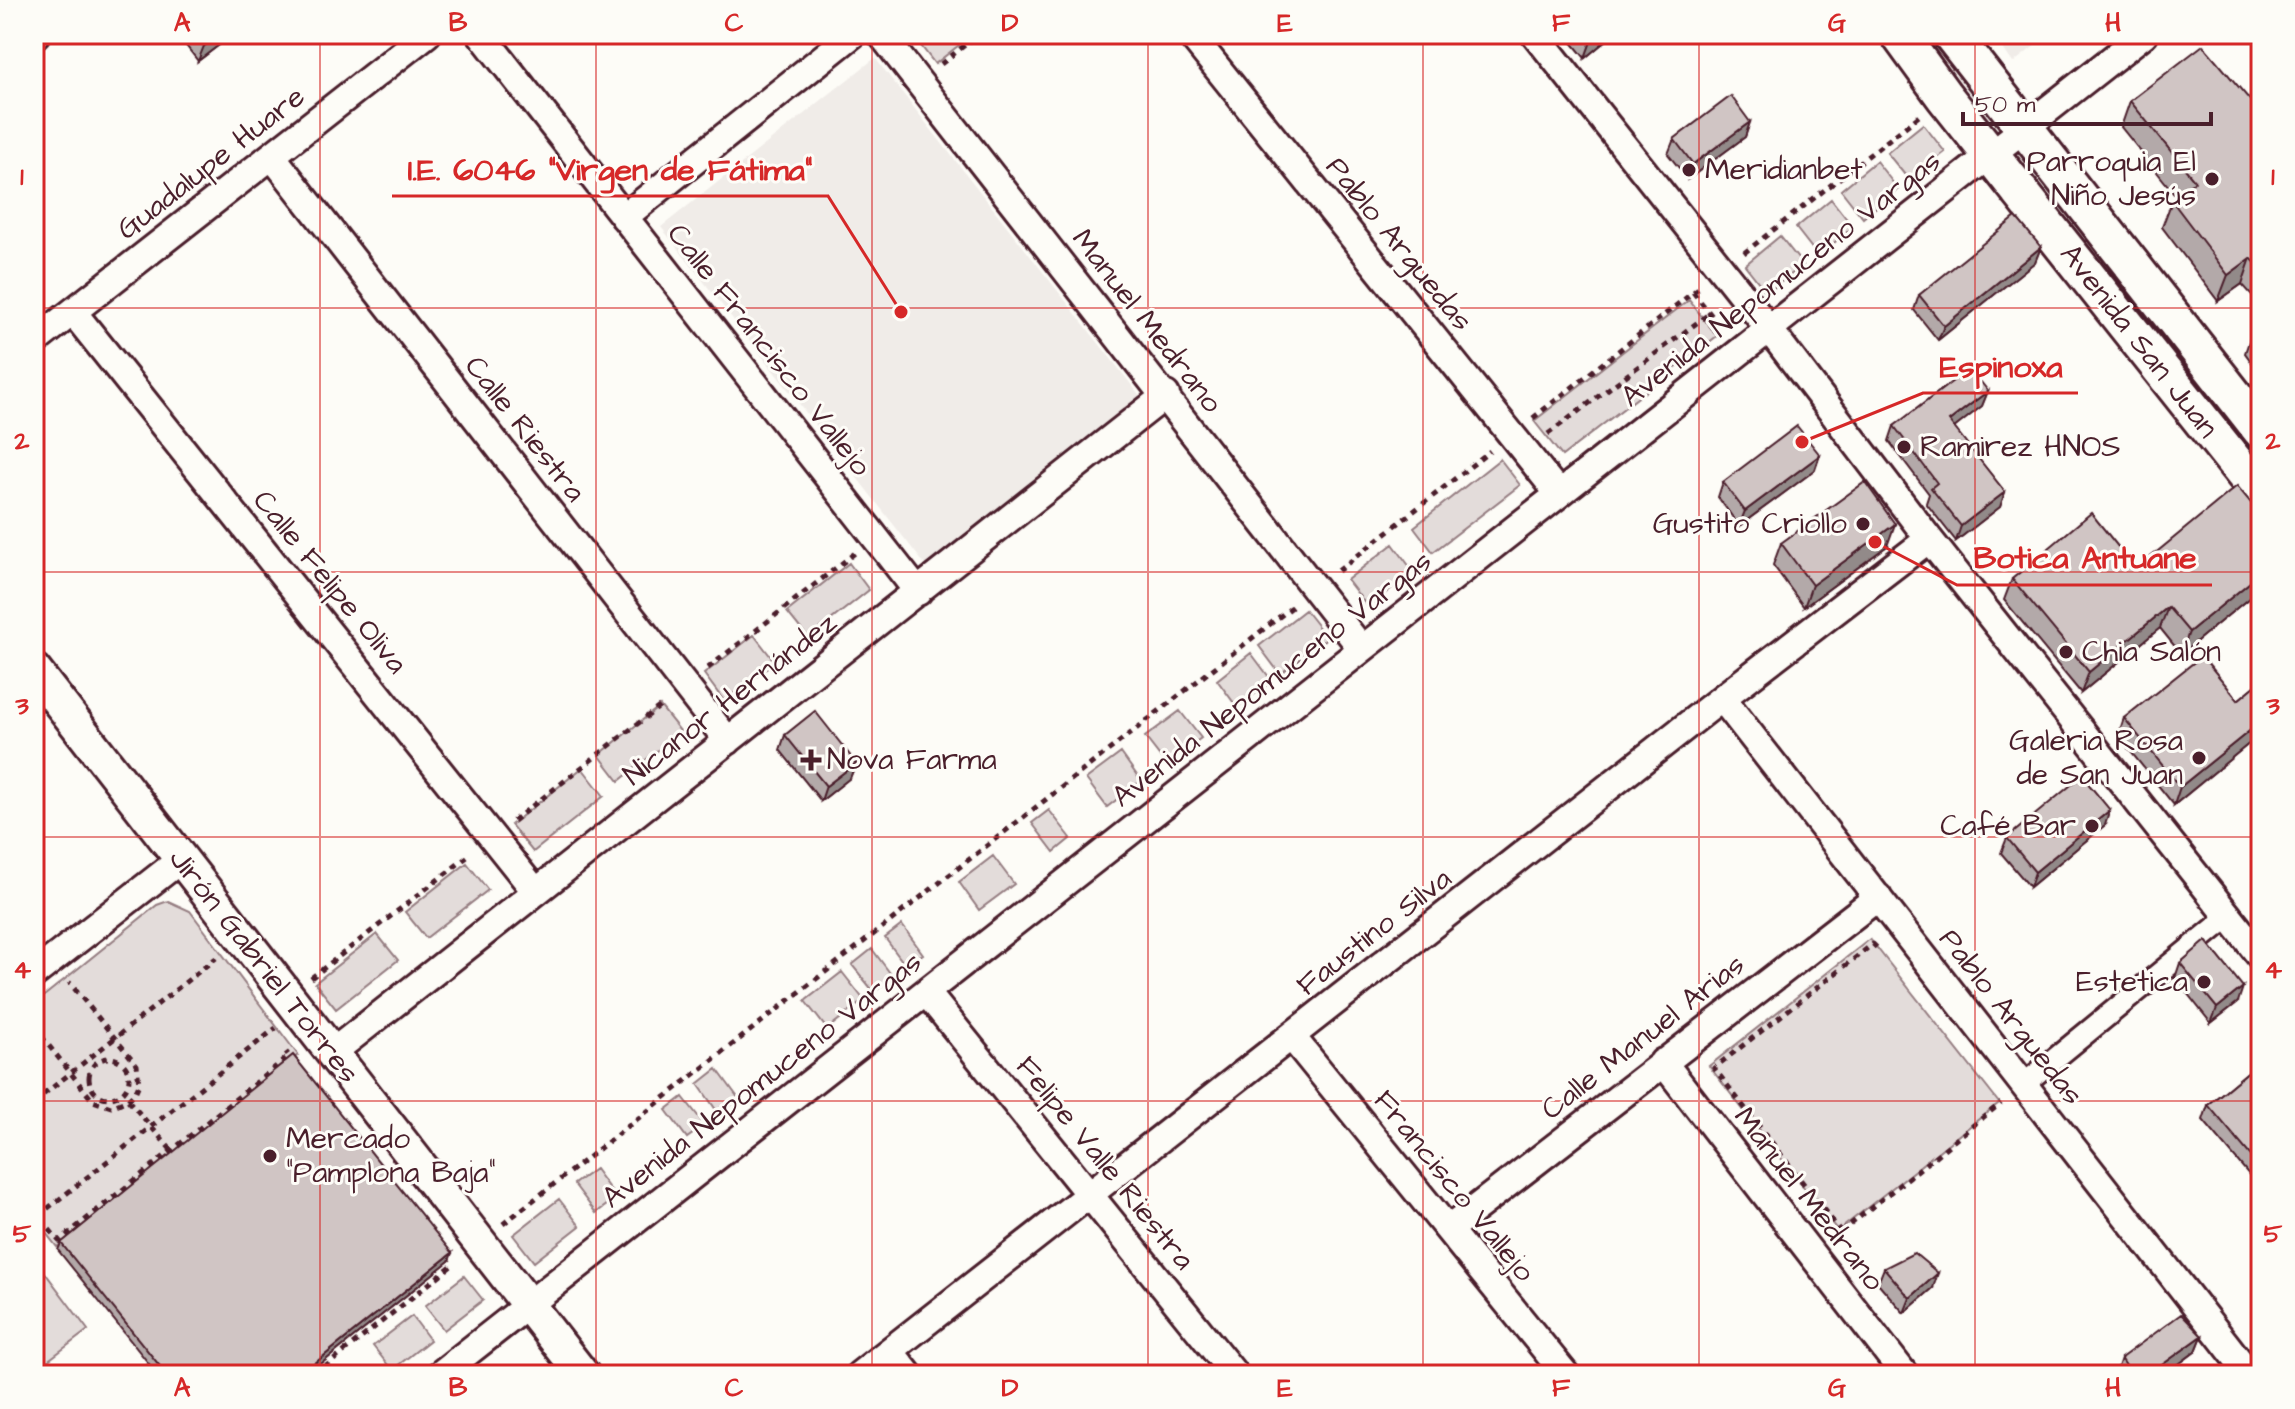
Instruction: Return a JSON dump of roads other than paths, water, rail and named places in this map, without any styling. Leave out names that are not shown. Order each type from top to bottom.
[{"type":"main road","name":"Avenida San Juan","points":[[1899,34],[1944,96],[2261,495]]},
{"type":"main road","name":"Avenida San Juan","points":[[1951,34],[2261,430]]},
{"type":"street","name":"Guadalupe Huare","points":[[34,342],[427,34]]},
{"type":"street","name":"Calle Francisco Vallejo","points":[[481,34],[918,592]]},
{"type":"street","points":[[624,217],[853,34]]},
{"type":"street","name":"Manuel Medrano","points":[[881,34],[1362,649]]},
{"type":"street","name":"Pablo Arguedas","points":[[1190,34],[1559,494]]},
{"type":"street","points":[[1535,34],[1769,329],[1929,539],[2261,957]]},
{"type":"street","name":"Avenida Nepomuceno Vargas","points":[[439,1375],[2144,34]]},
{"type":"street","name":"Calle Riestra","points":[[272,156],[728,741]]},
{"type":"street","name":"Calle Felipe Oliva","points":[[73,312],[536,892]]},
{"type":"street","name":"Nicanor Hernández","points":[[333,1052],[1166,395]]},
{"type":"street","name":"Faustino Silva","points":[[859,1375],[1929,539]]},
{"type":"street","name":"Jirón Gabriel Torres","points":[[34,670],[583,1375]]},
{"type":"street","name":"Pablo Arguedas","points":[[1722,698],[2250,1375]]},
{"type":"street","points":[[34,974],[180,860]]},
{"type":"street","name":"Calle Manuel Arias","points":[[1449,1229],[1878,897]]},
{"type":"street","points":[[2024,1084],[2228,917]]},
{"type":"street","name":"Felipe Valle Riestra","points":[[926,992],[1235,1375]]},
{"type":"street","name":"Francisco Vallejo","points":[[1292,1037],[1566,1375]]},
{"type":"street","name":"Manuel Medrano","points":[[1663,1062],[1905,1375]]},
{"type":"street","points":[[890,1351],[909,1375]]},
{"type":"place","name":"Meridianbet","points":[[1689,170]]},
{"type":"place","name":"Parroquia El Niño Jesús","points":[[2212,179]]},
{"type":"place","name":"I.E. 6046 \"Virgen de Fátima\"","points":[[901,312]]},
{"type":"place","name":"Espinoxa","points":[[1802,442]]},
{"type":"place","name":"Ramirez HNOS","points":[[1904,447]]},
{"type":"place","name":"Gustito Criollo","points":[[1863,524]]},
{"type":"place","name":"Botica Antuane","points":[[1875,542]]},
{"type":"place","name":"Chia Salón","points":[[2066,652]]},
{"type":"place","name":"Galeria Rosa de San Juan","points":[[2199,758]]},
{"type":"place","name":"Nova Farma","points":[[811,760]]},
{"type":"place","name":"Café Bar","points":[[2092,826]]},
{"type":"place","name":"Estetica","points":[[2204,982]]},
{"type":"place","name":"Mercado \"Pamplona Baja\"","points":[[270,1156]]}]
